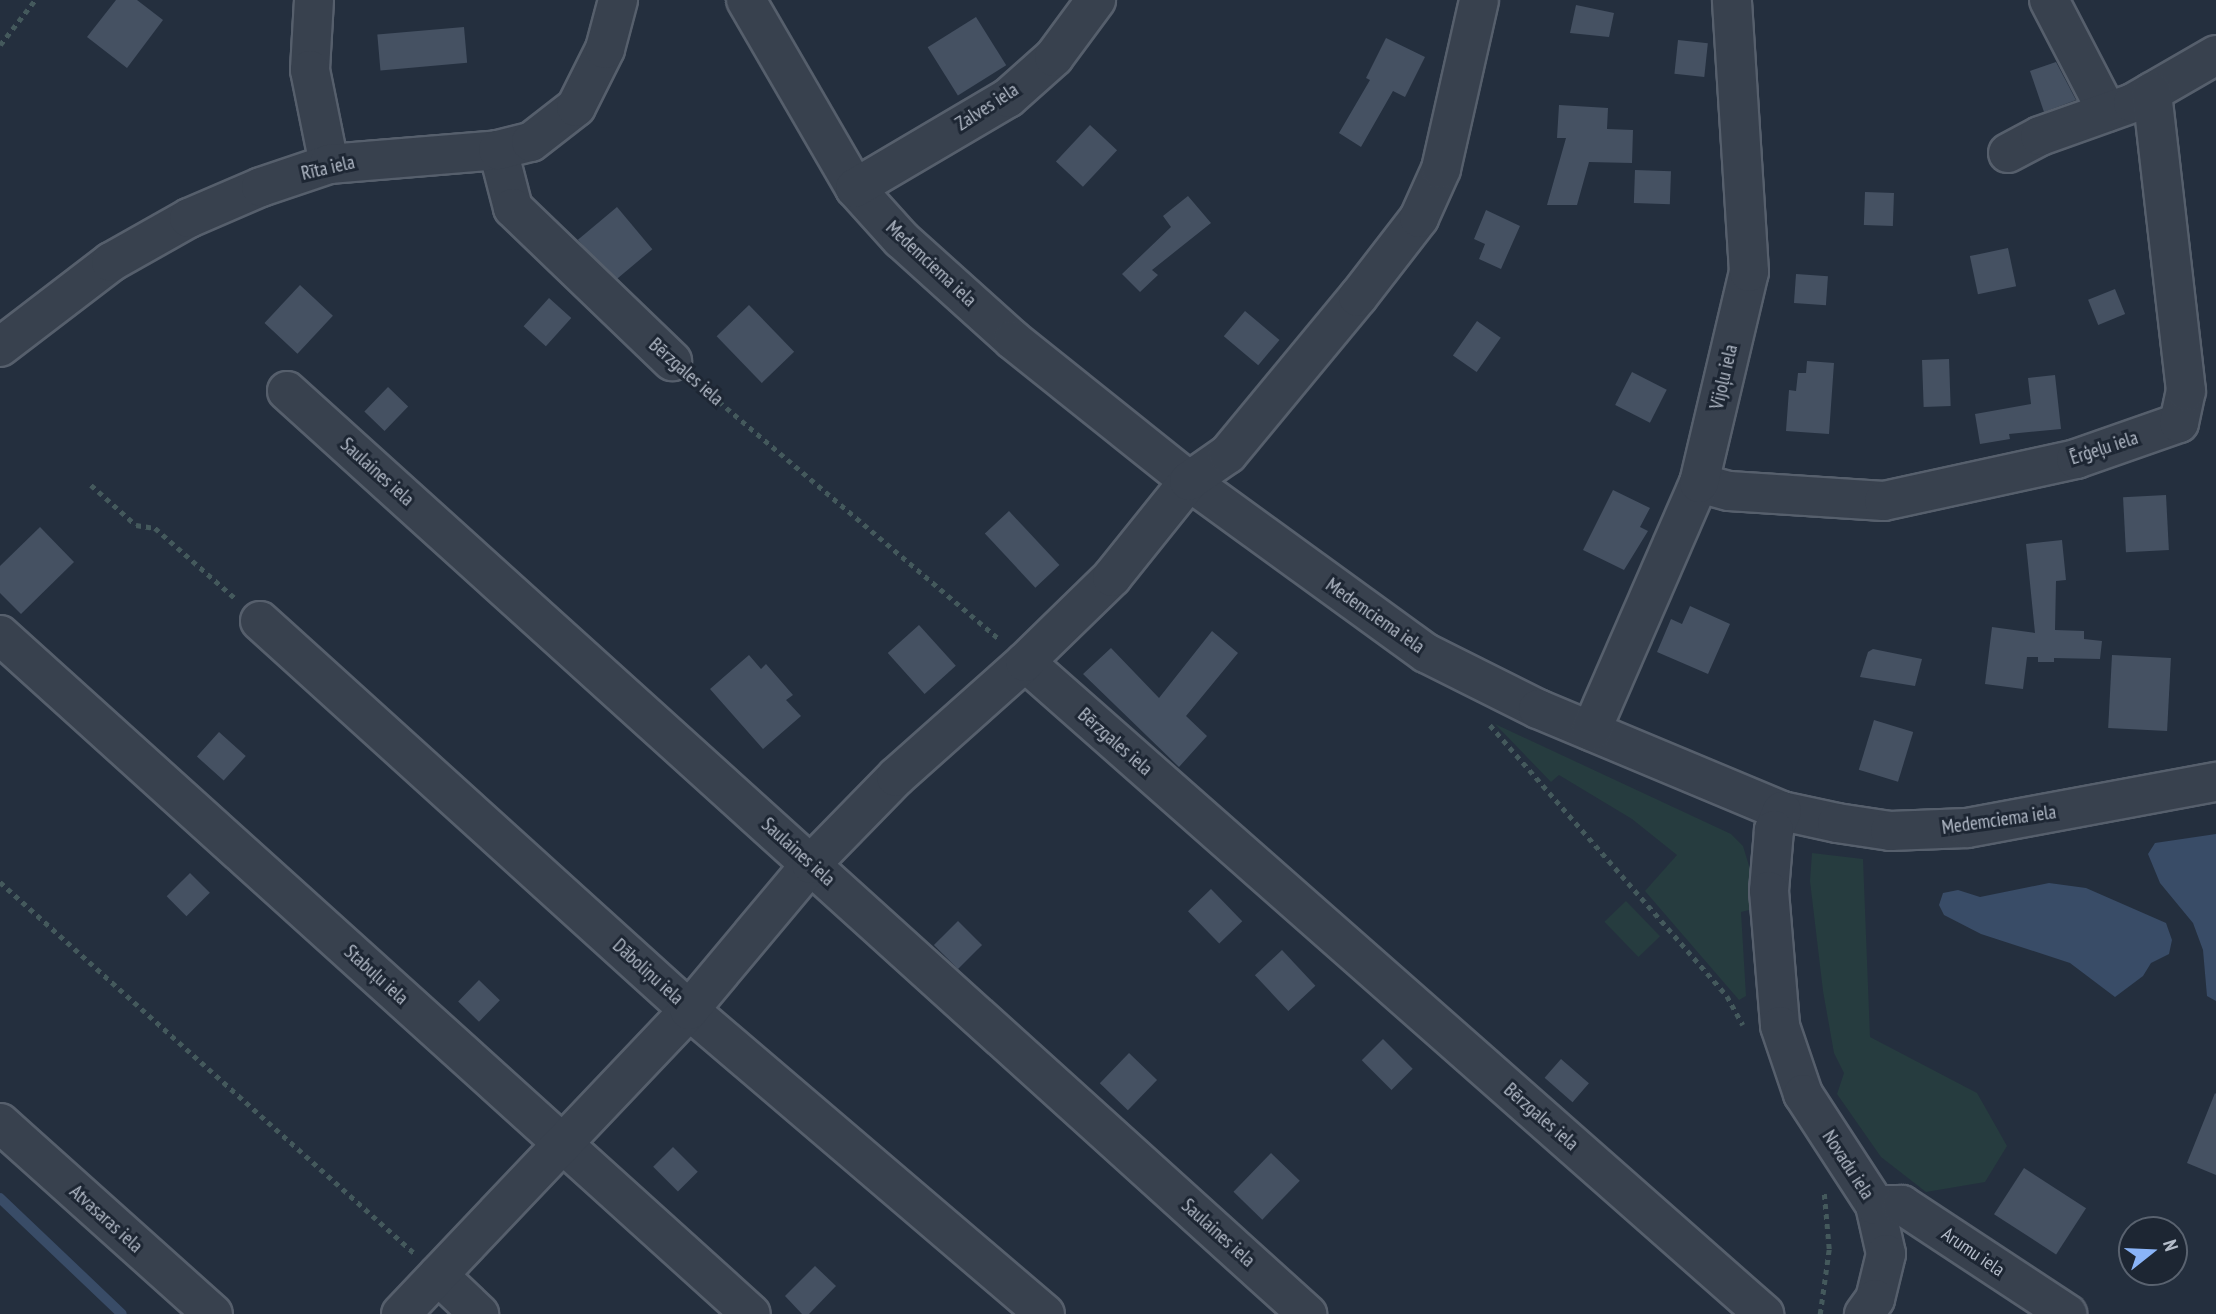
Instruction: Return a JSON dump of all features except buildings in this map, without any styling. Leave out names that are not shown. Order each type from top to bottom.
[{"type":"street","points":[[314,0],[310,70],[328,164]]},
{"type":"street","name":"Rīta iela","points":[[0,347],[111,262],[178,224],[261,187],[328,164],[498,150],[531,142],[576,107],[605,49],[618,0]]},
{"type":"street","name":"Medemciema iela","points":[[746,0],[855,188],[901,239],[1013,340],[1189,481],[1426,653],[1591,732],[1782,811],[1891,831],[1968,828],[2216,782]]},
{"type":"street","name":"Zalves iela","points":[[855,188],[1008,98],[1054,57],[1096,0]]},
{"type":"street","points":[[401,1314],[689,1010],[811,864],[895,777],[1025,662],[1112,577],[1189,481],[1228,454],[1419,218],[1441,169],[1479,0]]},
{"type":"street","name":"Vijoļu iela","points":[[1591,732],[1699,483],[1749,272],[1732,0]]},
{"type":"street","points":[[2049,0],[2107,112]]},
{"type":"street","points":[[2008,153],[2152,92],[2216,55]]},
{"type":"street","name":"Ērģeļu iela","points":[[1699,483],[1729,491],[1884,501],[2076,458],[2179,424],[2186,391],[2152,92]]},
{"type":"street","name":"Bērzgales iela","points":[[498,150],[513,208],[672,361]]},
{"type":"street","name":"Saulaines iela","points":[[287,391],[1307,1314]]},
{"type":"street","name":"Dāboliņu iela","points":[[260,621],[689,1010],[1045,1314]]},
{"type":"street","name":"Stabuļu iela","points":[[0,635],[751,1314]]},
{"type":"street","name":"Bērzgales iela","points":[[1025,662],[1764,1314]]},
{"type":"street","name":"Novadu iela","points":[[1782,811],[1774,830],[1769,891],[1777,1006],[1789,1059],[1803,1094],[1875,1205],[1886,1254],[1875,1299],[1864,1314]]},
{"type":"street","name":"Atvasaras iela","points":[[0,1123],[213,1314]]},
{"type":"street","name":"Arumu iela","points":[[1875,1205],[1902,1205],[2067,1314]]},
{"type":"street","points":[[438,1275],[479,1314]]},
{"type":"path","points":[[0,45],[35,0]]},
{"type":"path","name":"Bērzgales iela","points":[[672,361],[1025,662]]},
{"type":"path","points":[[90,485],[136,524],[155,528],[260,621]]},
{"type":"path","points":[[1482,716],[1727,996],[1747,1032]]},
{"type":"path","points":[[0,882],[438,1275]]},
{"type":"path","points":[[1821,1182],[1829,1249],[1821,1314]]},
{"type":"green space","points":[[1495,724],[1731,834],[1743,846],[1750,869],[1749,910],[1741,912],[1746,996],[1739,1000],[1645,891],[1677,855],[1632,819],[1559,775],[1551,782]]},
{"type":"green space","points":[[1812,853],[1863,859],[1870,1037],[1977,1093],[2007,1146],[1985,1182],[1926,1192],[1881,1157],[1837,1094],[1844,1073],[1834,1053],[1823,991],[1810,881]]},
{"type":"green space","points":[[1626,901],[1660,936],[1638,957],[1604,922]]},
{"type":"water","points":[[2216,834],[2216,1001],[2207,996],[2203,950],[2193,923],[2160,883],[2148,854],[2155,843]]},
{"type":"water","points":[[2049,883],[2086,888],[2166,923],[2172,940],[2169,954],[2151,963],[2143,976],[2115,997],[2070,963],[1981,934],[1944,915],[1939,905],[1943,893],[1958,890],[1980,897]]},
{"type":"waterway","points":[[0,1198],[122,1314]]}]
